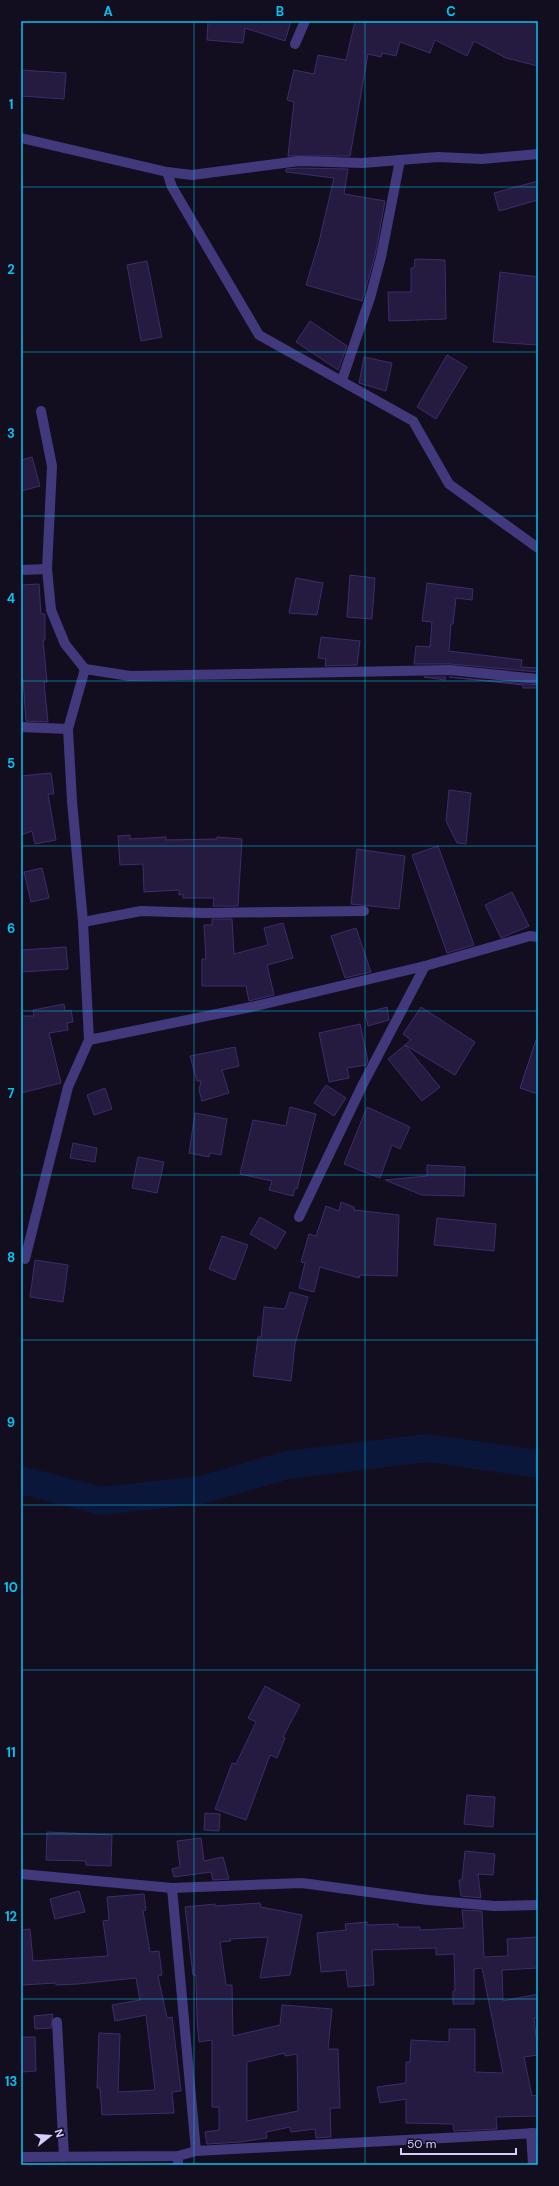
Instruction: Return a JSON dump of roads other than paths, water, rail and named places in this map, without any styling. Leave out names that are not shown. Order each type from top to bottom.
[{"type":"street","points":[[295,44],[304,21]]},
{"type":"street","points":[[21,138],[167,172],[192,175],[299,161],[362,163],[438,157],[482,159],[538,154]]},
{"type":"street","points":[[342,380],[370,298],[381,257],[400,160]]},
{"type":"street","points":[[167,172],[172,187],[259,335],[342,380],[413,422],[449,484],[538,548]]},
{"type":"street","points":[[41,411],[52,466],[47,569],[51,610],[65,644],[85,669],[130,676],[450,670],[538,679]]},
{"type":"street","points":[[21,570],[47,569]]},
{"type":"street","points":[[25,1259],[68,1087],[89,1040],[83,922],[72,801],[68,729],[85,669]]},
{"type":"street","points":[[21,727],[68,729]]},
{"type":"street","points":[[83,922],[141,911],[204,913],[364,911]]},
{"type":"street","points":[[89,1040],[251,1008],[425,966],[530,936],[538,937]]},
{"type":"street","points":[[299,1217],[363,1084],[425,966]]},
{"type":"street","points":[[21,1874],[172,1888],[302,1883],[428,1900],[494,1906],[538,1905]]},
{"type":"street","points":[[172,1888],[196,2151]]},
{"type":"street","points":[[57,2022],[64,2157]]},
{"type":"street","points":[[21,2157],[178,2161],[196,2151],[534,2133],[533,2165]]},
{"type":"waterway","points":[[21,1480],[101,1501],[201,1490],[287,1465],[427,1448],[538,1464]]}]
